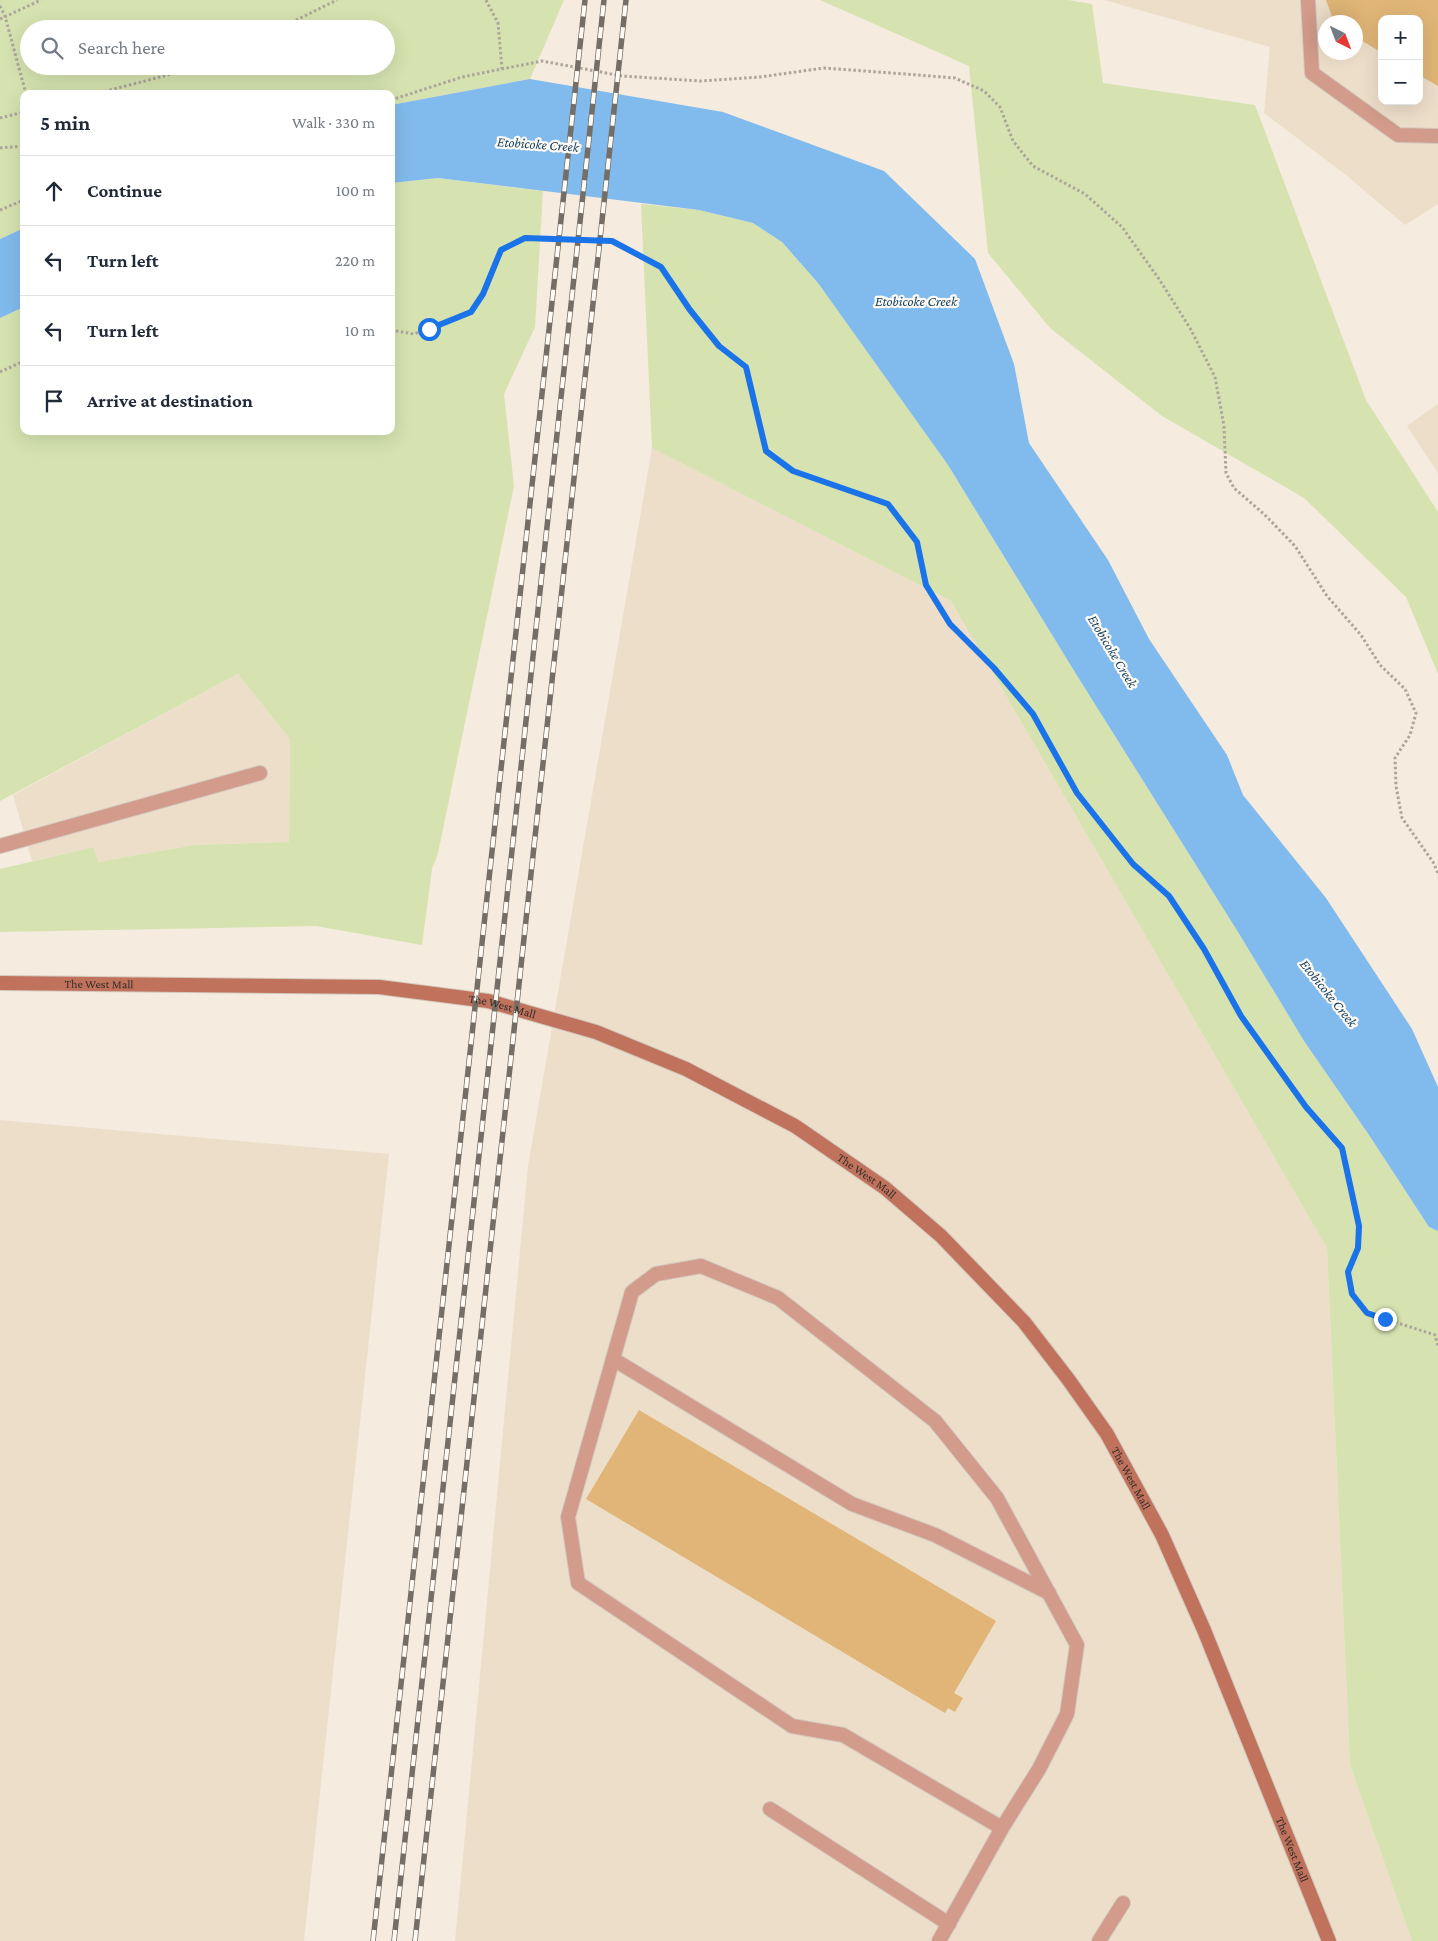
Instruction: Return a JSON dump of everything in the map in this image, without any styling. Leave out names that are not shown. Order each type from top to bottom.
[{"type":"main road","name":"The West Mall","points":[[0,983],[379,987],[488,1001],[596,1032],[686,1069],[795,1126],[885,1188],[941,1236],[1024,1322],[1107,1434],[1162,1535],[1204,1630],[1329,1941]]},
{"type":"lane","points":[[1308,0],[1312,73],[1398,135],[1438,136]]},
{"type":"lane","points":[[0,846],[260,773]]},
{"type":"lane","points":[[939,1941],[1002,1828],[1039,1769],[1067,1714],[1077,1645],[997,1498],[935,1421],[778,1298],[701,1266],[656,1274],[632,1292],[568,1517],[578,1583],[792,1726],[843,1735],[1002,1828]]},
{"type":"lane","points":[[613,1359],[852,1504],[935,1535],[1049,1593]]},
{"type":"lane","points":[[770,1809],[949,1924]]},
{"type":"lane","points":[[1099,1941],[1123,1904]]},
{"type":"path","points":[[0,20],[41,0]]},
{"type":"path","points":[[296,20],[337,0]]},
{"type":"path","points":[[486,0],[498,22],[502,69]]},
{"type":"path","points":[[0,6],[6,16],[20,71]]},
{"type":"path","points":[[395,99],[462,78],[542,61],[622,76],[701,81],[760,77],[824,68],[955,78],[984,91],[1000,107],[1013,141],[1033,166],[1085,194],[1122,228],[1159,278],[1190,328],[1215,377],[1224,426],[1226,472],[1234,488],[1265,515],[1294,546],[1327,596],[1361,635],[1380,665],[1405,689],[1416,713],[1410,735],[1396,758],[1396,786],[1402,818],[1433,862],[1438,873]]},
{"type":"path","points":[[21,75],[25,90]]},
{"type":"path","points":[[110,90],[168,75]]},
{"type":"path","points":[[0,118],[20,113]]},
{"type":"path","points":[[0,148],[20,146]]},
{"type":"path","points":[[0,210],[20,202]]},
{"type":"path","points":[[395,331],[414,334],[471,312],[483,294],[501,250],[525,238],[612,241],[661,267],[690,310],[719,346],[746,367],[766,451],[793,471],[888,504],[917,542],[926,585],[950,624],[994,668],[1033,714],[1077,793],[1133,864],[1169,896],[1204,949],[1241,1016],[1306,1107],[1342,1148],[1359,1226],[1358,1248],[1348,1272],[1352,1294],[1367,1313],[1435,1335],[1438,1346]]},
{"type":"path","points":[[0,372],[20,363]]},
{"type":"shaded area","points":[[1104,0],[1438,0],[1438,204],[1405,225],[1346,175],[1264,113],[1270,47]]},
{"type":"shaded area","points":[[1438,404],[1438,473],[1407,426]]},
{"type":"shaded area","points":[[652,448],[951,601],[1327,1248],[1350,1765],[1412,1941],[455,1941],[528,1166]]},
{"type":"shaded area","points":[[238,674],[290,739],[289,842],[194,845],[98,862],[94,847],[32,861],[13,795]]},
{"type":"shaded area","points":[[0,1120],[389,1154],[304,1941],[0,1941]]},
{"type":"green space","points":[[0,0],[564,0],[530,79],[395,104],[395,90],[20,90],[20,230],[0,239]]},
{"type":"green space","points":[[820,0],[1068,0],[1092,4],[1103,83],[1255,105],[1366,400],[1438,512],[1438,674],[1406,597],[1304,498],[1162,416],[1050,328],[988,253],[969,66]]},
{"type":"green space","points":[[438,178],[543,191],[535,327],[504,394],[514,486],[438,853],[432,869],[422,945],[316,926],[0,932],[0,869],[94,847],[98,862],[194,845],[289,842],[290,739],[238,674],[0,801],[0,318],[20,309],[20,435],[395,435],[395,183]]},
{"type":"green space","points":[[641,204],[699,210],[753,223],[782,242],[818,283],[948,465],[1304,1041],[1369,1135],[1429,1227],[1438,1231],[1438,1941],[1412,1941],[1350,1765],[1327,1248],[951,601],[652,448]]},
{"type":"water","name":"Etobicoke Creek","points":[[530,79],[723,112],[884,171],[975,259],[1014,364],[1029,443],[1108,560],[1149,639],[1227,755],[1243,795],[1326,898],[1412,1029],[1438,1087],[1438,1231],[1429,1227],[1369,1135],[1304,1041],[948,465],[818,283],[782,242],[753,223],[699,210],[438,178],[395,183],[395,104]]},
{"type":"water","points":[[20,230],[20,309],[0,318],[0,239]]},
{"type":"building","points":[[1326,0],[1438,0],[1438,86],[1423,77],[1423,15],[1378,15],[1378,51],[1363,41],[1363,15],[1331,15]]},
{"type":"building","points":[[639,1410],[996,1621],[954,1693],[963,1698],[955,1712],[948,1708],[945,1713],[586,1499]]},
{"type":"railway","points":[[373,1941],[585,0]]},
{"type":"railway","points":[[394,1941],[604,0]]},
{"type":"railway","points":[[415,1941],[626,0]]},
{"type":"route","points":[[429,329],[471,312],[483,294],[501,250],[525,238],[612,241],[661,267],[690,310],[719,346],[746,367],[766,451],[793,471],[888,504],[917,542],[926,585],[950,624],[994,668],[1033,714],[1077,793],[1133,864],[1169,896],[1204,949],[1241,1016],[1306,1107],[1342,1148],[1359,1226],[1358,1248],[1348,1272],[1352,1294],[1367,1313],[1385,1319]]}]
